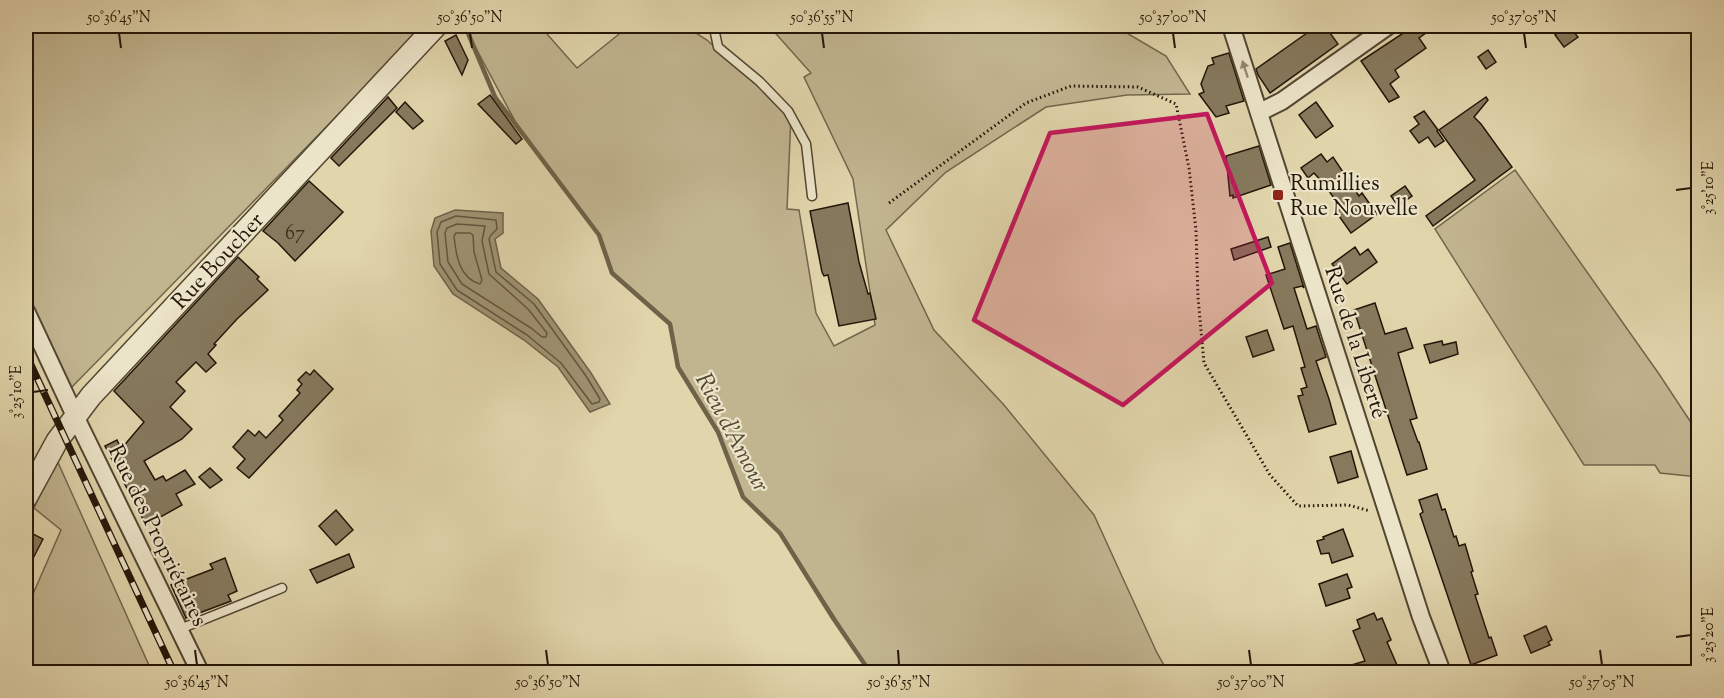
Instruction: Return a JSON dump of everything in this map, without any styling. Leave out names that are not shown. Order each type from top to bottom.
[{"type":"street","name":"Rue de la Liberté","points":[[1231,26],[1421,616],[1442,672]]},
{"type":"street","points":[[1260,112],[1282,101],[1388,26]]},
{"type":"street","name":"Rue Boucher","points":[[27,492],[57,441],[91,396],[431,30]]},
{"type":"street","name":"Rue des Propriétaires","points":[[26,310],[200,672]]},
{"type":"lane","points":[[715,26],[718,47],[759,81],[788,111],[806,144],[812,196]]},
{"type":"lane","points":[[180,629],[282,588]]},
{"type":"path","points":[[889,203],[1026,103],[1071,86],[1138,87],[1176,104],[1189,168],[1196,230],[1198,297],[1204,363],[1270,475],[1298,506],[1348,505],[1370,511],[1387,508]]},
{"type":"highlighted area","points":[[1207,114],[1272,283],[1123,405],[974,320],[1050,133]]},
{"type":"shaded area","points":[[26,26],[425,26],[71,388],[26,295]]},
{"type":"shaded area","points":[[464,26],[540,26],[577,68],[629,26],[685,26],[707,40],[791,116],[787,209],[799,210],[816,313],[834,346],[875,325],[853,179],[804,77],[811,73],[769,26],[1115,26],[1166,56],[1190,94],[1127,95],[1046,107],[946,172],[886,230],[934,330],[1004,405],[1094,515],[1157,653],[1168,672],[870,672],[780,533],[743,497],[715,427],[678,367],[670,324],[612,273],[599,235],[522,134]]},
{"type":"shaded area","points":[[1515,170],[1698,433],[1698,477],[1660,473],[1655,465],[1584,465],[1435,229]]},
{"type":"shaded area","points":[[56,458],[152,672],[32,672],[26,662],[26,610],[61,530],[34,508]]},
{"type":"water","points":[[455,210],[503,213],[503,233],[495,239],[501,268],[538,299],[591,373],[610,404],[590,412],[558,367],[524,340],[453,294],[434,266],[431,231],[435,218]]},
{"type":"building","points":[[1317,26],[1325,26],[1338,44],[1270,93],[1256,69]]},
{"type":"building","points":[[1410,26],[1436,26],[1419,38],[1426,48],[1395,70],[1399,77],[1390,84],[1399,97],[1389,102],[1361,61],[1402,34],[1401,32]]},
{"type":"building","points":[[1567,26],[1578,37],[1564,47],[1555,35]]},
{"type":"building","points":[[456,35],[468,60],[462,75],[445,41]]},
{"type":"building","points":[[1488,50],[1496,62],[1486,69],[1478,57]]},
{"type":"building","points":[[1229,53],[1244,101],[1226,106],[1229,113],[1216,117],[1199,94],[1204,92],[1201,84],[1208,66],[1214,64],[1212,58]]},
{"type":"building","points":[[490,95],[522,139],[516,144],[478,104]]},
{"type":"building","points":[[388,97],[397,108],[339,166],[331,158]]},
{"type":"building","points":[[1486,97],[1488,100],[1474,117],[1512,167],[1433,226],[1426,216],[1475,180],[1439,130]]},
{"type":"building","points":[[405,102],[423,121],[413,129],[396,112]]},
{"type":"building","points":[[1316,102],[1333,126],[1316,138],[1299,115]]},
{"type":"building","points":[[1424,111],[1444,141],[1435,147],[1428,137],[1419,143],[1410,131],[1419,124],[1414,117]]},
{"type":"building","points":[[1259,146],[1271,185],[1233,198],[1233,195],[1230,196],[1226,156]]},
{"type":"building","points":[[1321,154],[1327,162],[1333,157],[1359,196],[1362,193],[1377,214],[1351,233],[1336,212],[1341,208],[1324,184],[1314,173],[1308,178],[1301,168]]},
{"type":"building","points":[[309,181],[343,212],[295,261],[263,231]]},
{"type":"building","points":[[1405,186],[1412,196],[1398,206],[1391,196]]},
{"type":"building","points":[[848,203],[859,262],[876,319],[839,326],[828,275],[824,276],[822,272],[810,211]]},
{"type":"building","points":[[1268,237],[1271,247],[1234,260],[1231,249]]},
{"type":"building","points":[[1290,243],[1304,288],[1302,286],[1294,288],[1307,329],[1316,326],[1326,357],[1316,361],[1336,424],[1309,432],[1298,396],[1303,395],[1301,389],[1307,387],[1301,368],[1305,367],[1293,326],[1284,329],[1266,275],[1285,269],[1278,247]]},
{"type":"building","points":[[1355,247],[1360,255],[1368,249],[1377,262],[1347,284],[1332,264]]},
{"type":"building","points":[[238,257],[259,277],[257,279],[268,290],[214,344],[216,345],[208,354],[216,363],[206,372],[196,362],[176,382],[185,391],[170,407],[192,429],[182,439],[144,461],[155,480],[163,476],[166,481],[185,470],[195,484],[176,494],[182,505],[146,525],[105,446],[117,440],[121,449],[144,422],[114,391]]},
{"type":"building","points":[[1375,303],[1385,334],[1406,328],[1413,348],[1398,353],[1417,418],[1410,420],[1427,469],[1407,475],[1354,310]]},
{"type":"building","points":[[1267,330],[1274,350],[1253,357],[1246,337]]},
{"type":"building","points":[[1442,341],[1443,345],[1456,342],[1458,354],[1430,363],[1424,345]]},
{"type":"building","points":[[314,370],[333,389],[249,478],[237,468],[245,459],[233,447],[248,430],[255,436],[259,431],[266,438],[283,420],[279,416],[300,393],[297,390],[302,384],[298,380],[306,372],[310,375]]},
{"type":"building","points":[[1351,451],[1358,477],[1338,483],[1330,457]]},
{"type":"building","points":[[210,468],[222,480],[210,488],[199,477]]},
{"type":"building","points":[[1437,494],[1459,546],[1465,544],[1478,594],[1475,595],[1497,655],[1471,665],[1420,514],[1423,512],[1419,500]]},
{"type":"building","points":[[336,510],[353,530],[336,545],[319,526]]},
{"type":"building","points":[[1343,529],[1353,556],[1332,563],[1329,553],[1321,554],[1317,541]]},
{"type":"building","points":[[29,532],[43,539],[26,572],[26,539]]},
{"type":"building","points":[[349,554],[354,567],[317,583],[310,570]]},
{"type":"building","points":[[225,558],[237,591],[228,595],[231,601],[186,618],[171,585],[213,569],[210,564]]},
{"type":"building","points":[[1347,574],[1352,587],[1347,589],[1350,598],[1326,606],[1319,584]]},
{"type":"building","points":[[1374,613],[1377,620],[1382,618],[1391,640],[1387,642],[1400,672],[1339,672],[1338,669],[1365,661],[1353,631],[1360,628],[1357,620]]},
{"type":"building","points":[[1546,626],[1552,640],[1548,642],[1550,645],[1531,653],[1524,636]]},
{"type":"waterway","name":"Rieu d'Amour","points":[[465,26],[495,97],[599,235],[612,273],[670,324],[678,367],[718,432],[743,497],[780,533],[870,672]]},
{"type":"railway","points":[[26,354],[174,672]]},
{"type":"place","name":"Rumillies Rue Nouvelle","points":[[1278,195]]}]
